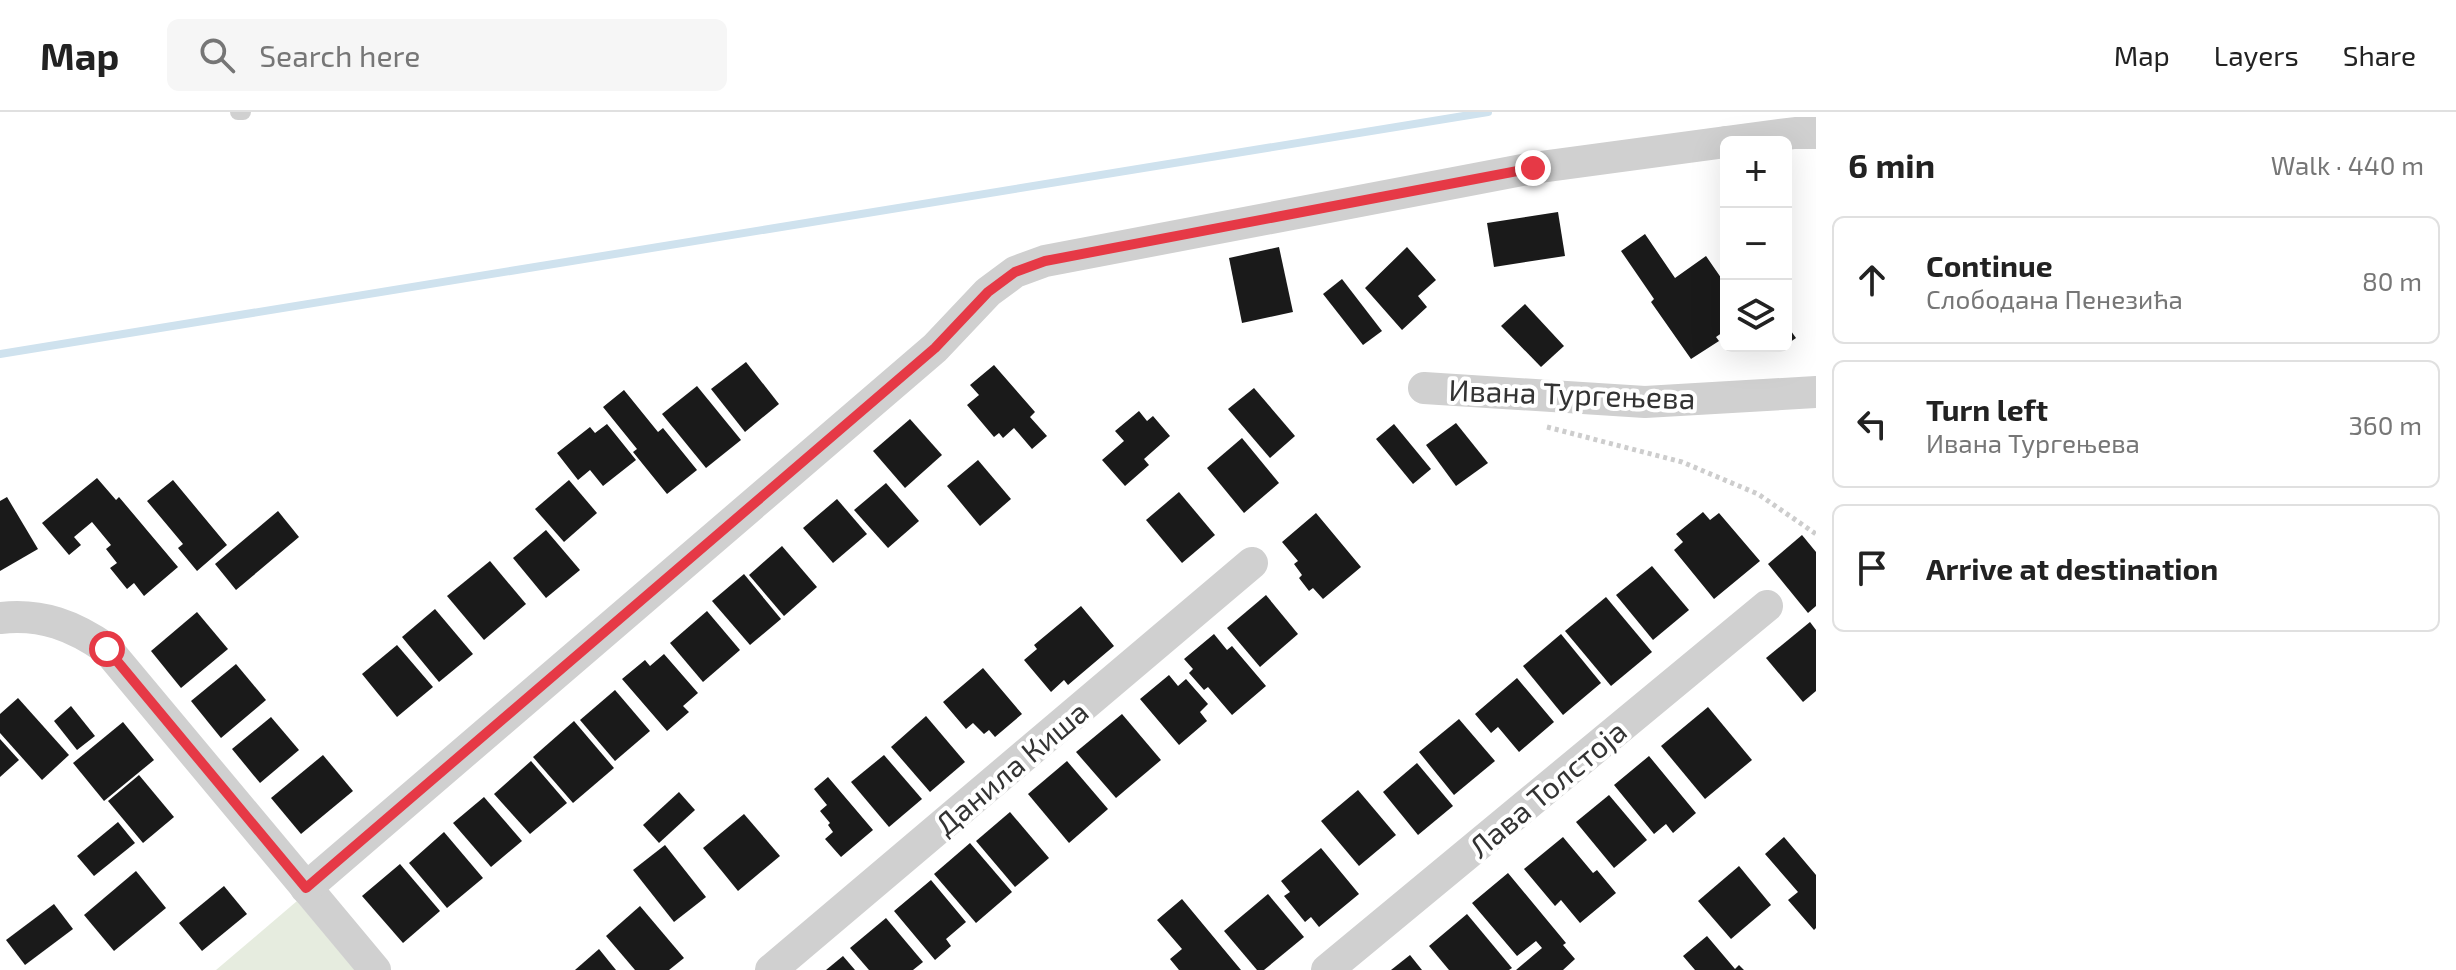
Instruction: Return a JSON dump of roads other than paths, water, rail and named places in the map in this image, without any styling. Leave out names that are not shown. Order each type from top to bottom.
[{"type":"street","points":[[1772,136],[1816,133]]},
{"type":"street","points":[[306,888],[935,348],[988,292],[1015,272],[1045,261],[1533,168],[1720,143]]},
{"type":"street","name":"Ивана Тургењева","points":[[1424,388],[1645,402],[1816,392]]},
{"type":"street","name":"Данила Киша","points":[[771,970],[1252,563]]},
{"type":"street","name":"Лава Толстоја","points":[[1327,970],[1767,606]]},
{"type":"street","points":[[0,618],[38,617],[63,624],[83,632],[107,649],[375,970]]},
{"type":"waterway","points":[[0,354],[1488,112]]}]
